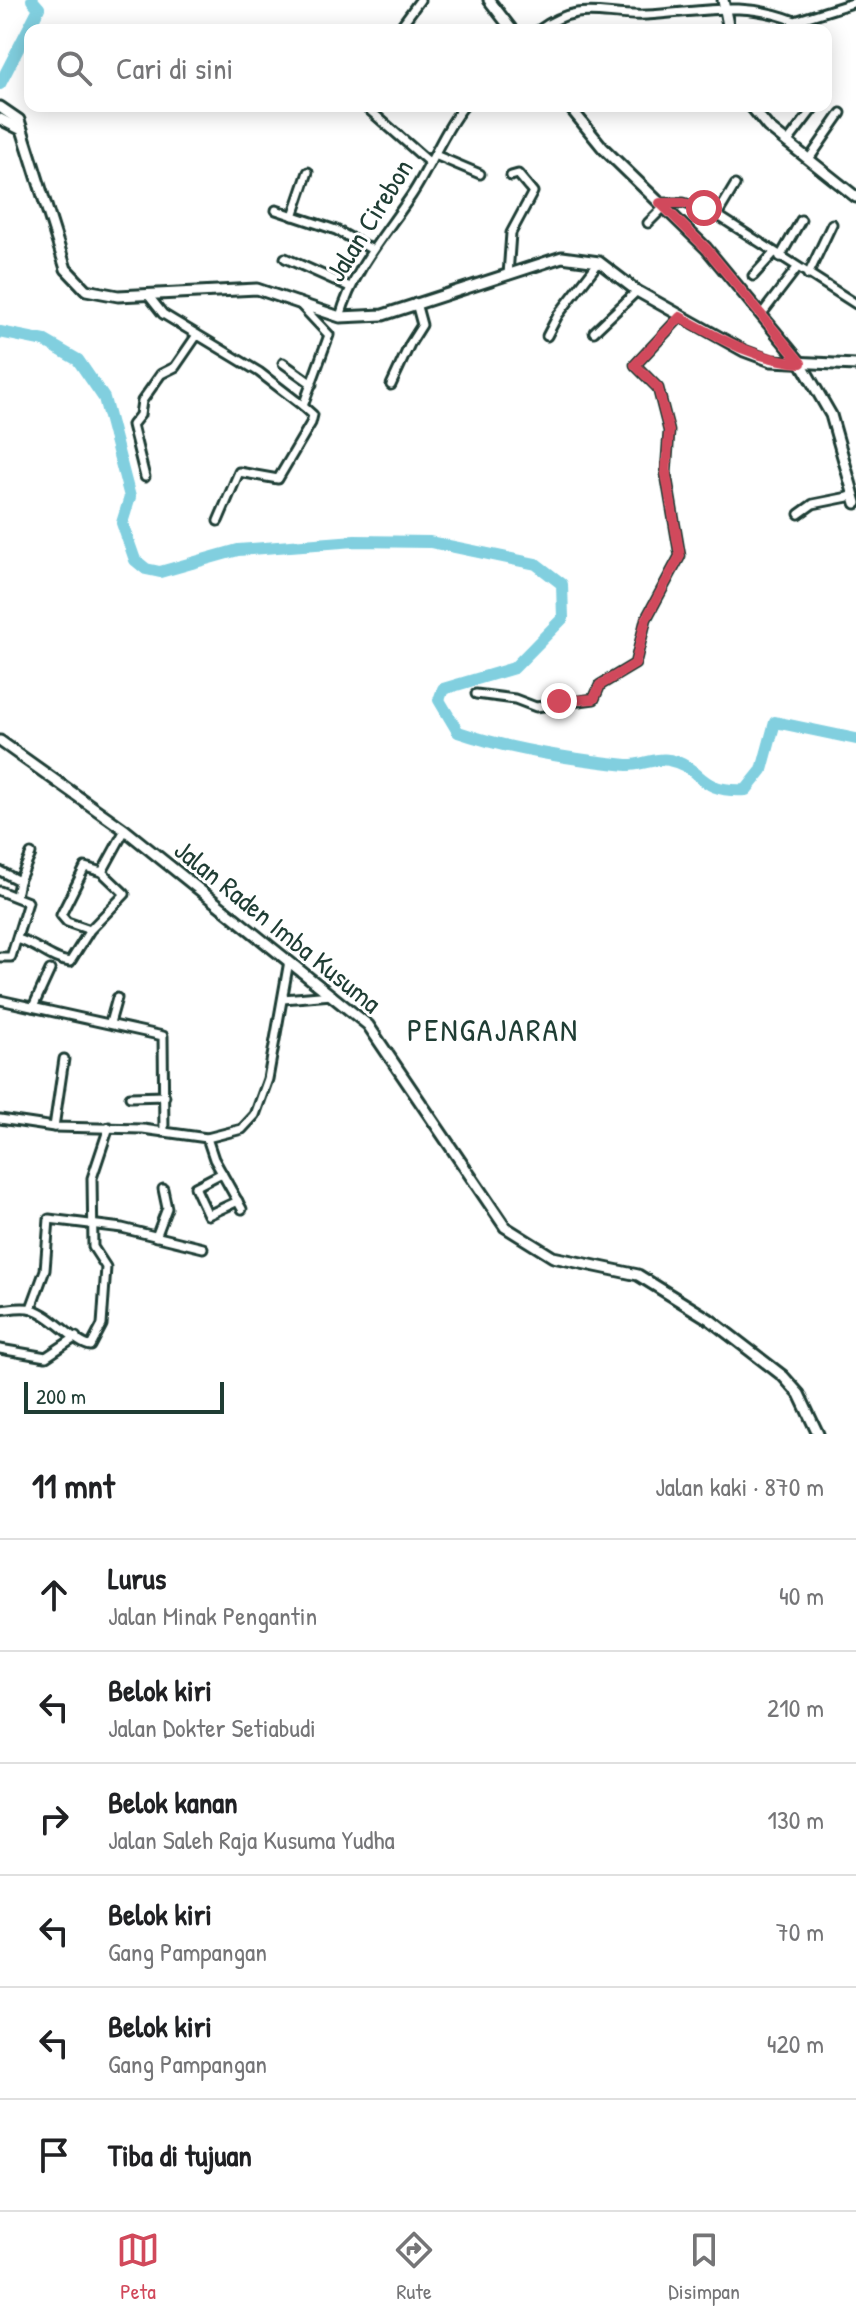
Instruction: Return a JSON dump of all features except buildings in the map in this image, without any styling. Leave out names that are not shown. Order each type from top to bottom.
[{"type":"street","points":[[402,24],[420,0]]},
{"type":"street","points":[[489,0],[507,24]]},
{"type":"street","points":[[589,0],[592,9]]},
{"type":"street","points":[[723,0],[728,24]]},
{"type":"street","points":[[549,24],[567,13],[592,9],[642,15],[723,0],[737,5],[763,4],[795,21],[856,2]]},
{"type":"street","points":[[0,111],[18,118],[66,269],[86,290],[100,294],[148,295],[257,289],[340,317],[383,315],[562,257],[599,262],[637,291],[680,317],[744,351],[771,361],[856,365]]},
{"type":"street","points":[[373,112],[433,159],[480,174]]},
{"type":"street","name":"Jalan Cirebon","points":[[340,317],[350,287],[371,249],[433,159],[449,124],[459,112]]},
{"type":"street","points":[[574,112],[603,148],[706,248],[801,363],[831,415],[854,500],[813,504],[799,514]]},
{"type":"street","points":[[757,112],[787,143],[856,197]]},
{"type":"street","points":[[787,143],[810,112]]},
{"type":"street","points":[[809,159],[841,113]]},
{"type":"street","points":[[293,216],[308,172]]},
{"type":"street","points":[[508,275],[511,233],[533,192],[518,174],[511,176]]},
{"type":"street","points":[[717,215],[735,185]]},
{"type":"street","points":[[648,223],[662,205],[684,203],[717,215],[856,304]]},
{"type":"street","points":[[276,210],[347,235],[371,249]]},
{"type":"street","points":[[753,276],[777,255],[801,220]]},
{"type":"street","points":[[808,275],[832,224]]},
{"type":"street","points":[[285,258],[350,287]]},
{"type":"street","points":[[547,336],[558,315],[599,262]]},
{"type":"street","points":[[764,311],[797,268]]},
{"type":"street","points":[[594,332],[637,291]]},
{"type":"street","points":[[148,295],[163,314],[259,372],[313,415],[279,478],[239,472],[218,521]]},
{"type":"street","points":[[298,302],[329,335],[303,406]]},
{"type":"street","points":[[391,385],[422,325],[416,303]]},
{"type":"street","points":[[476,694],[503,696],[536,707],[594,699],[600,685],[635,664],[646,619],[680,556],[666,474],[669,431],[658,388],[635,365],[680,317]]},
{"type":"street","points":[[145,477],[132,425],[140,415],[142,401],[161,374],[175,367],[197,335]]},
{"type":"street","points":[[283,363],[312,384]]},
{"type":"street","name":"Jalan Raden Imba Kusuma","points":[[0,741],[125,830],[333,995],[379,1038],[505,1227],[553,1257],[638,1275],[709,1319],[783,1376],[799,1394],[818,1434]]},
{"type":"street","points":[[102,872],[125,830]]},
{"type":"street","points":[[16,896],[31,854]]},
{"type":"street","points":[[17,939],[36,944],[66,962],[82,947],[90,930],[125,894],[102,872],[85,867],[61,915],[67,922],[90,930]]},
{"type":"street","points":[[0,871],[19,881]]},
{"type":"street","points":[[0,891],[28,902],[11,957],[0,957]]},
{"type":"street","points":[[0,1119],[54,1127],[109,1127],[207,1138],[242,1129],[255,1115],[268,1079],[289,961]]},
{"type":"street","points":[[33,1007],[50,970]]},
{"type":"street","points":[[283,999],[333,995]]},
{"type":"street","points":[[110,1023],[117,998]]},
{"type":"street","points":[[0,1000],[163,1036],[164,1132]]},
{"type":"street","points":[[54,1127],[64,1059]]},
{"type":"street","points":[[130,1097],[165,1096]]},
{"type":"street","points":[[0,1310],[31,1308],[82,1344],[91,1346],[102,1325],[106,1267],[95,1254],[92,1178],[109,1127]]},
{"type":"street","points":[[207,1138],[240,1205],[208,1215],[195,1187],[222,1173]]},
{"type":"street","points":[[156,1237],[167,1208],[163,1189]]},
{"type":"street","points":[[31,1308],[45,1270],[49,1219],[92,1223],[203,1248]]},
{"type":"street","points":[[0,1349],[46,1357],[76,1337]]},
{"type":"waterway","points":[[31,24],[39,8],[32,0]]},
{"type":"waterway","points":[[0,84],[24,37]]},
{"type":"waterway","points":[[0,332],[45,341],[78,360],[104,398],[130,497],[122,523],[135,560],[146,569],[160,572],[238,550],[355,541],[430,542],[536,564],[562,584],[563,618],[514,668],[443,689],[439,700],[458,732],[520,749],[584,760],[627,765],[669,760],[689,768],[708,784],[729,790],[746,790],[762,770],[775,722],[856,739]]},
{"type":"district","name":"PENGAJARAN","points":[[493,1029]]},
{"type":"route","points":[[559,701],[594,699],[600,685],[632,669],[638,658],[646,619],[680,556],[666,474],[669,431],[658,388],[635,365],[680,317],[744,351],[771,361],[801,363],[706,248],[660,203],[684,203],[704,208]]}]
